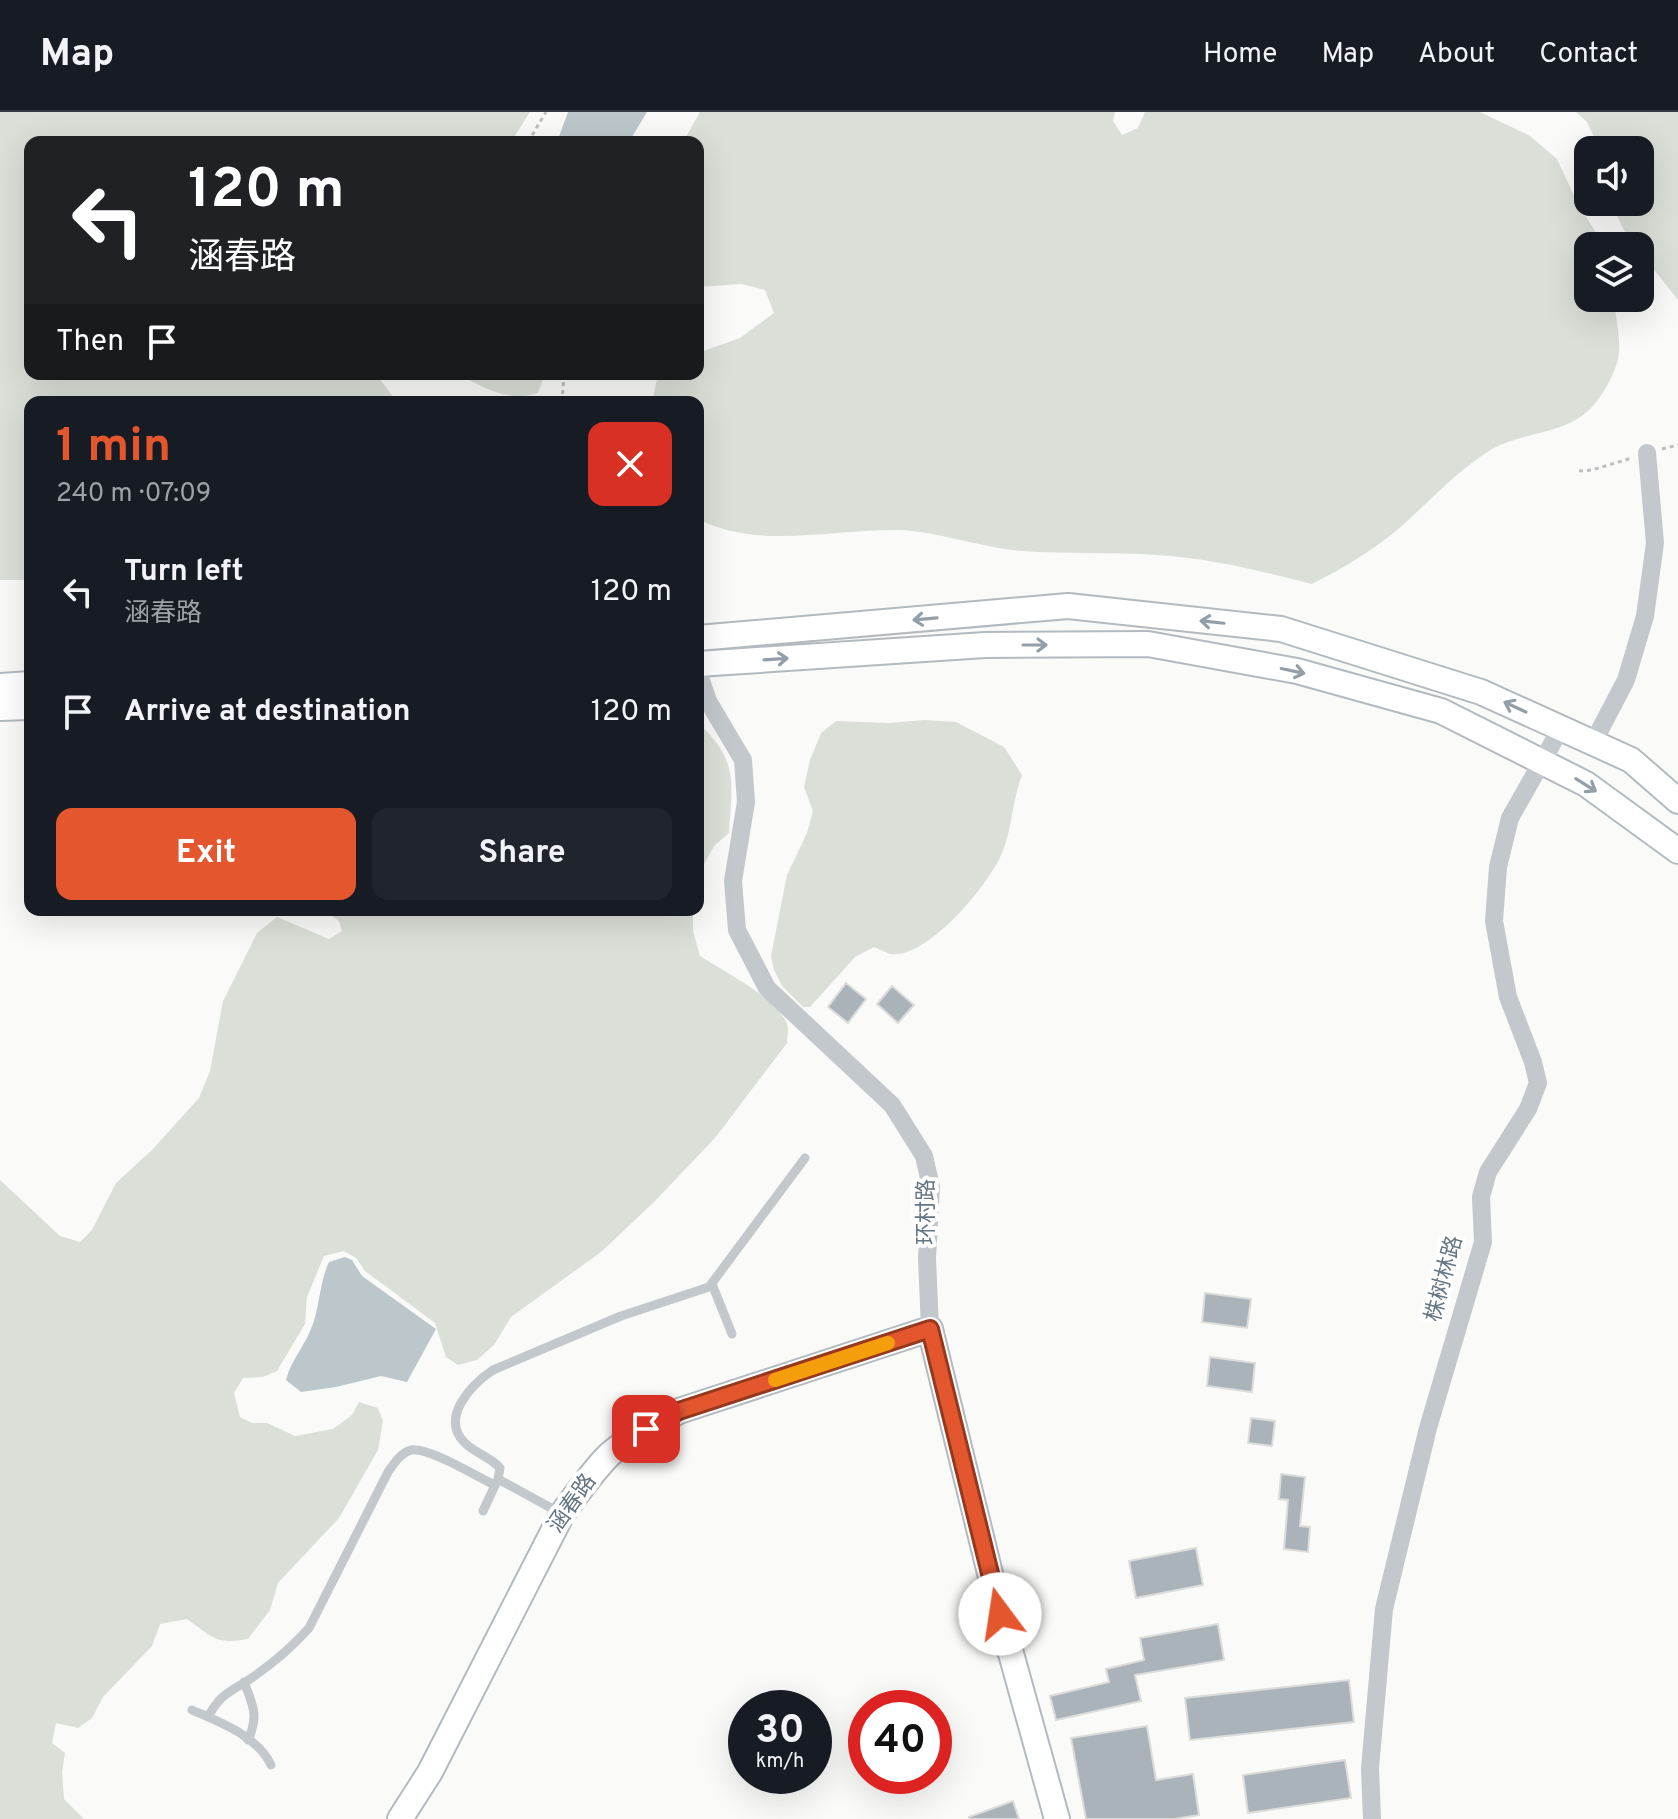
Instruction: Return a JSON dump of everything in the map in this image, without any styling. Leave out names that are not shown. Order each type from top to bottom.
[{"type":"main road","points":[[704,637],[1068,606],[1281,629],[1481,692],[1631,760],[1678,801]]},
{"type":"main road","points":[[704,664],[985,645],[1148,644],[1297,671],[1441,711],[1586,784],[1678,851]]},
{"type":"main road","points":[[0,686],[24,684]]},
{"type":"main road","points":[[0,708],[24,707]]},
{"type":"main road","name":"涵春路","points":[[400,1819],[430,1772],[562,1514],[611,1453],[679,1411],[930,1329]]},
{"type":"main road","name":"环村路","points":[[930,1329],[1000,1614],[1057,1819]]},
{"type":"street","points":[[1593,743],[1626,680],[1645,616],[1655,543],[1647,453]]},
{"type":"street","name":"环村路","points":[[704,689],[743,760],[746,802],[733,881],[737,930],[767,988],[892,1105],[924,1156],[931,1187],[927,1258],[930,1329]]},
{"type":"street","name":"株树林路","points":[[1372,1819],[1370,1768],[1384,1609],[1428,1428],[1483,1242],[1481,1197],[1488,1172],[1528,1109],[1538,1083],[1508,997],[1494,921],[1498,867],[1510,818],[1561,728]]},
{"type":"lane","points":[[483,1511],[500,1468],[464,1442],[456,1426],[460,1403],[474,1383],[493,1370],[621,1316],[701,1291],[712,1284],[805,1158]]},
{"type":"lane","points":[[712,1284],[732,1334]]},
{"type":"lane","points":[[208,1717],[225,1692],[244,1682],[296,1643],[309,1628],[388,1472],[399,1457],[409,1450],[423,1450],[562,1514]]},
{"type":"lane","points":[[244,1682],[255,1715],[255,1724],[248,1740]]},
{"type":"lane","points":[[192,1710],[259,1747],[271,1765]]},
{"type":"path","points":[[532,136],[546,112]]},
{"type":"shaded area","points":[[0,112],[530,112],[515,136],[24,136],[24,380],[380,380],[392,396],[24,396],[24,580],[0,580]]},
{"type":"shaded area","points":[[568,112],[647,112],[633,136],[559,136]]},
{"type":"shaded area","points":[[700,112],[1115,112],[1113,121],[1122,135],[1138,128],[1145,112],[1480,112],[1530,136],[1557,159],[1574,195],[1574,216],[1586,216],[1596,232],[1574,232],[1574,312],[1616,312],[1618,359],[1606,387],[1588,411],[1566,425],[1492,449],[1457,475],[1382,542],[1312,584],[1196,559],[1140,554],[1023,551],[913,531],[796,536],[745,534],[704,521],[704,396],[653,396],[657,380],[704,380],[704,351],[740,338],[774,313],[765,290],[742,284],[704,287],[704,136],[686,136]]},
{"type":"shaded area","points":[[1576,112],[1678,112],[1678,300],[1654,270],[1654,232],[1625,232],[1617,216],[1654,216],[1654,136],[1594,136],[1587,122]]},
{"type":"shaded area","points":[[469,380],[543,380],[538,393],[527,396],[506,395]]},
{"type":"shaded area","points":[[925,720],[956,722],[1004,747],[1022,775],[1002,853],[985,882],[939,932],[906,952],[891,954],[874,947],[855,957],[810,1007],[803,1007],[782,986],[771,956],[787,875],[807,833],[813,811],[804,787],[821,733],[836,721],[889,723]]},
{"type":"shaded area","points":[[704,729],[721,749],[730,773],[729,833],[714,846],[704,864]]},
{"type":"shaded area","points":[[332,916],[693,916],[693,931],[700,956],[772,1004],[787,1024],[787,1043],[715,1138],[653,1203],[601,1252],[511,1317],[494,1345],[477,1360],[458,1365],[446,1357],[435,1323],[365,1271],[356,1258],[344,1251],[324,1256],[307,1297],[305,1324],[277,1371],[263,1377],[243,1378],[234,1393],[240,1417],[252,1423],[267,1423],[295,1436],[333,1429],[352,1415],[359,1402],[378,1408],[383,1421],[378,1450],[339,1518],[278,1583],[270,1610],[248,1639],[221,1640],[187,1619],[160,1624],[152,1646],[103,1697],[92,1718],[78,1728],[56,1723],[52,1743],[65,1753],[62,1773],[64,1799],[84,1819],[0,1819],[0,1180],[60,1236],[80,1242],[92,1230],[116,1183],[152,1150],[199,1098],[210,1071],[223,1001],[257,933],[277,917],[329,939],[342,931],[339,921]]},
{"type":"shaded area","points":[[345,1257],[352,1260],[362,1276],[436,1329],[407,1382],[381,1376],[301,1392],[286,1380],[288,1373],[311,1329],[329,1262]]},
{"type":"building","points":[[846,983],[866,999],[848,1023],[828,1007]]},
{"type":"building","points":[[892,986],[914,1005],[898,1023],[877,1004]]},
{"type":"building","points":[[1205,1293],[1251,1299],[1247,1328],[1202,1322]]},
{"type":"building","points":[[1210,1357],[1255,1363],[1252,1392],[1207,1386]]},
{"type":"building","points":[[1251,1418],[1275,1421],[1272,1446],[1248,1443]]},
{"type":"building","points":[[1281,1474],[1305,1477],[1300,1526],[1310,1527],[1308,1552],[1284,1549],[1288,1500],[1279,1499]]},
{"type":"building","points":[[1196,1548],[1203,1585],[1136,1598],[1129,1561]]},
{"type":"building","points":[[1218,1624],[1224,1660],[1135,1675],[1141,1701],[1056,1720],[1050,1696],[1109,1682],[1106,1669],[1144,1660],[1140,1638]]},
{"type":"building","points":[[1349,1680],[1354,1722],[1190,1740],[1185,1698]]},
{"type":"building","points":[[1147,1726],[1156,1780],[1193,1774],[1199,1815],[1174,1819],[1086,1819],[1071,1738]]},
{"type":"building","points":[[1345,1760],[1351,1798],[1248,1813],[1243,1775]]},
{"type":"building","points":[[1013,1801],[1019,1819],[969,1819],[969,1817]]},
{"type":"slow traffic","points":[[775,1380],[888,1343]]},
{"type":"route","points":[[646,1429],[679,1411],[930,1329],[1000,1614]]}]
